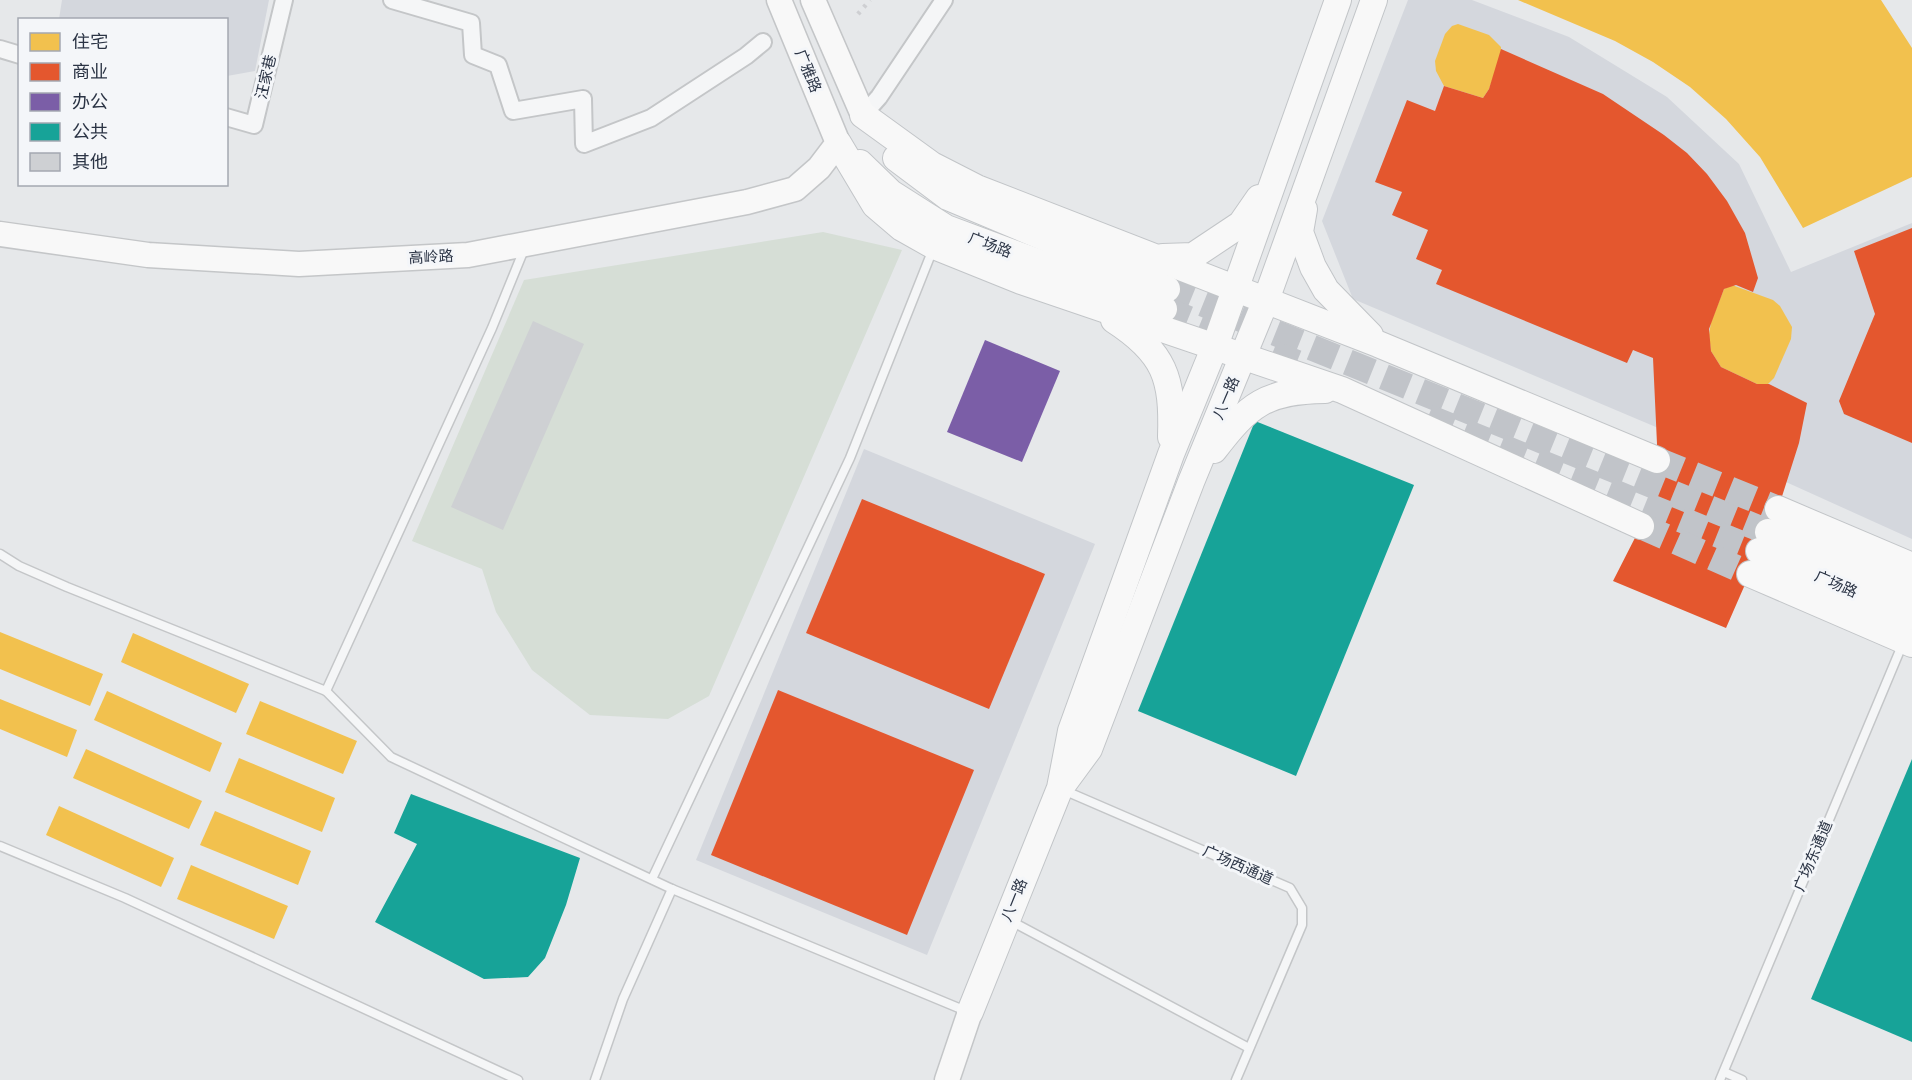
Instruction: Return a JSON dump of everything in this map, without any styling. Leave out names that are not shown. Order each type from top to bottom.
[{"type":"main road","name":"八一路","points":[[970,1012],[1060,788],[1071,731],[1171,454],[1215,346],[1338,0]]},
{"type":"main road","name":"八一路","points":[[1060,788],[1089,749],[1191,482],[1266,300],[1374,0]]},
{"type":"main road","points":[[863,115],[932,165],[977,188],[1236,287],[1657,460]]},
{"type":"main road","name":"广场路","points":[[838,143],[891,193],[946,228],[1166,299],[948,197],[924,181],[878,141],[863,115]]},
{"type":"main road","points":[[838,143],[875,205],[902,228],[934,246],[1010,276],[1342,390],[1641,526]]},
{"type":"main road","points":[[1153,257],[1193,256],[1241,224],[1277,173]]},
{"type":"main road","points":[[1309,180],[1300,232],[1313,267],[1326,290],[1378,344]]},
{"type":"main road","points":[[1086,301],[1136,334],[1148,345],[1158,361],[1172,399],[1171,454]]},
{"type":"main road","points":[[1191,482],[1232,427],[1260,401],[1296,390],[1342,390]]},
{"type":"main road","points":[[1778,509],[1912,566]]},
{"type":"main road","name":"广场路","points":[[1909,634],[1759,553],[1912,592]]},
{"type":"street","name":"汪家巷","points":[[228,118],[254,125],[285,0]]},
{"type":"street","points":[[392,0],[471,24],[473,55],[498,65],[513,111],[583,99],[584,144],[651,118],[746,57],[763,42]]},
{"type":"street","name":"广雅路","points":[[779,0],[838,143]]},
{"type":"street","points":[[813,0],[863,115],[879,97],[944,0]]},
{"type":"street","points":[[0,49],[18,54]]},
{"type":"street","name":"高岭路","points":[[0,234],[148,255],[299,264],[468,255],[747,202],[795,189],[819,168],[838,143]]},
{"type":"street","points":[[947,1080],[970,1012]]},
{"type":"lane","points":[[326,691],[492,328],[526,244]]},
{"type":"lane","points":[[652,879],[850,458],[934,246]]},
{"type":"lane","points":[[0,554],[19,566],[50,580],[326,691],[391,757],[672,889],[970,1012]]},
{"type":"lane","name":"广场东通道","points":[[1742,1080],[1722,1076],[1909,634]]},
{"type":"lane","name":"广场西通道","points":[[1060,788],[1290,888],[1302,908],[1302,925],[1236,1080]]},
{"type":"lane","points":[[0,846],[125,898],[518,1080]]},
{"type":"lane","points":[[595,1080],[623,999],[672,889]]},
{"type":"lane","points":[[1006,918],[1249,1047]]},
{"type":"shaded area","points":[[62,0],[269,0],[255,71],[228,76],[228,18],[59,18]]},
{"type":"shaded area","points":[[1408,0],[1472,0],[1569,37],[1667,97],[1739,164],[1791,272],[1912,223],[1912,539],[1786,482],[1353,299],[1322,221]]},
{"type":"shaded area","points":[[823,232],[902,250],[709,696],[668,719],[590,715],[532,670],[496,612],[482,569],[412,541],[524,280]]},
{"type":"shaded area","points":[[864,449],[1095,544],[927,955],[696,860]]},
{"type":"building: 住宅","points":[[1518,0],[1881,0],[1912,48],[1912,177],[1803,228],[1760,157],[1726,119],[1690,87],[1653,62],[1615,41]]},
{"type":"building: 住宅","points":[[1458,24],[1489,35],[1501,47],[1501,56],[1489,89],[1483,98],[1444,86],[1436,71],[1435,61],[1445,34],[1452,26]]},
{"type":"building: 住宅","points":[[1732,285],[1773,300],[1780,306],[1792,327],[1791,339],[1774,378],[1767,385],[1757,384],[1721,367],[1711,351],[1709,335],[1711,322],[1724,289]]},
{"type":"building: 住宅","points":[[0,632],[103,674],[90,706],[0,669]]},
{"type":"building: 住宅","points":[[133,633],[249,684],[236,713],[121,662]]},
{"type":"building: 住宅","points":[[107,691],[222,743],[210,772],[94,720]]},
{"type":"building: 住宅","points":[[0,699],[77,730],[67,757],[0,729]]},
{"type":"building: 住宅","points":[[260,701],[357,741],[343,774],[246,734]]},
{"type":"building: 住宅","points":[[86,749],[202,801],[189,829],[73,778]]},
{"type":"building: 住宅","points":[[239,758],[335,798],[322,832],[225,792]]},
{"type":"building: 住宅","points":[[59,806],[174,858],[161,887],[46,835]]},
{"type":"building: 住宅","points":[[215,811],[311,851],[298,885],[200,845]]},
{"type":"building: 住宅","points":[[191,865],[288,906],[274,939],[177,899]]},
{"type":"building: 商业","points":[[1501,49],[1603,94],[1664,135],[1687,153],[1707,174],[1727,201],[1745,233],[1758,278],[1753,292],[1736,285],[1724,289],[1709,329],[1711,351],[1721,367],[1757,384],[1769,384],[1807,403],[1799,443],[1778,509],[1726,628],[1613,581],[1641,526],[1650,498],[1657,444],[1653,358],[1633,350],[1627,363],[1436,284],[1442,270],[1416,259],[1428,230],[1392,215],[1402,192],[1375,182],[1407,100],[1435,111],[1444,86],[1483,98],[1489,89]]},
{"type":"building: 商业","points":[[1912,228],[1912,443],[1844,414],[1839,401],[1875,314],[1854,251]]},
{"type":"building: 商业","points":[[862,499],[1045,574],[989,709],[806,633]]},
{"type":"building: 商业","points":[[778,690],[974,770],[907,935],[711,855]]},
{"type":"building: 办公","points":[[985,340],[1060,371],[1022,462],[947,432]]},
{"type":"building: 公共","points":[[1255,421],[1414,485],[1296,776],[1138,711]]},
{"type":"building: 公共","points":[[1912,759],[1912,1042],[1811,999]]},
{"type":"building: 公共","points":[[411,794],[580,858],[566,905],[545,958],[528,977],[484,979],[375,922],[417,844],[394,833]]},
{"type":"building: 其他","points":[[533,321],[584,344],[503,530],[451,507]]},
{"type":"tunnel","points":[[1167,289],[1768,532]]},
{"type":"tunnel","points":[[1164,309],[1297,363]]},
{"type":"tunnel","points":[[1428,417],[1759,551]]},
{"type":"tunnel","points":[[1657,460],[1778,509]]},
{"type":"tunnel","points":[[1641,526],[1750,574]]},
{"type":"railway","points":[[858,14],[870,0]]}]
